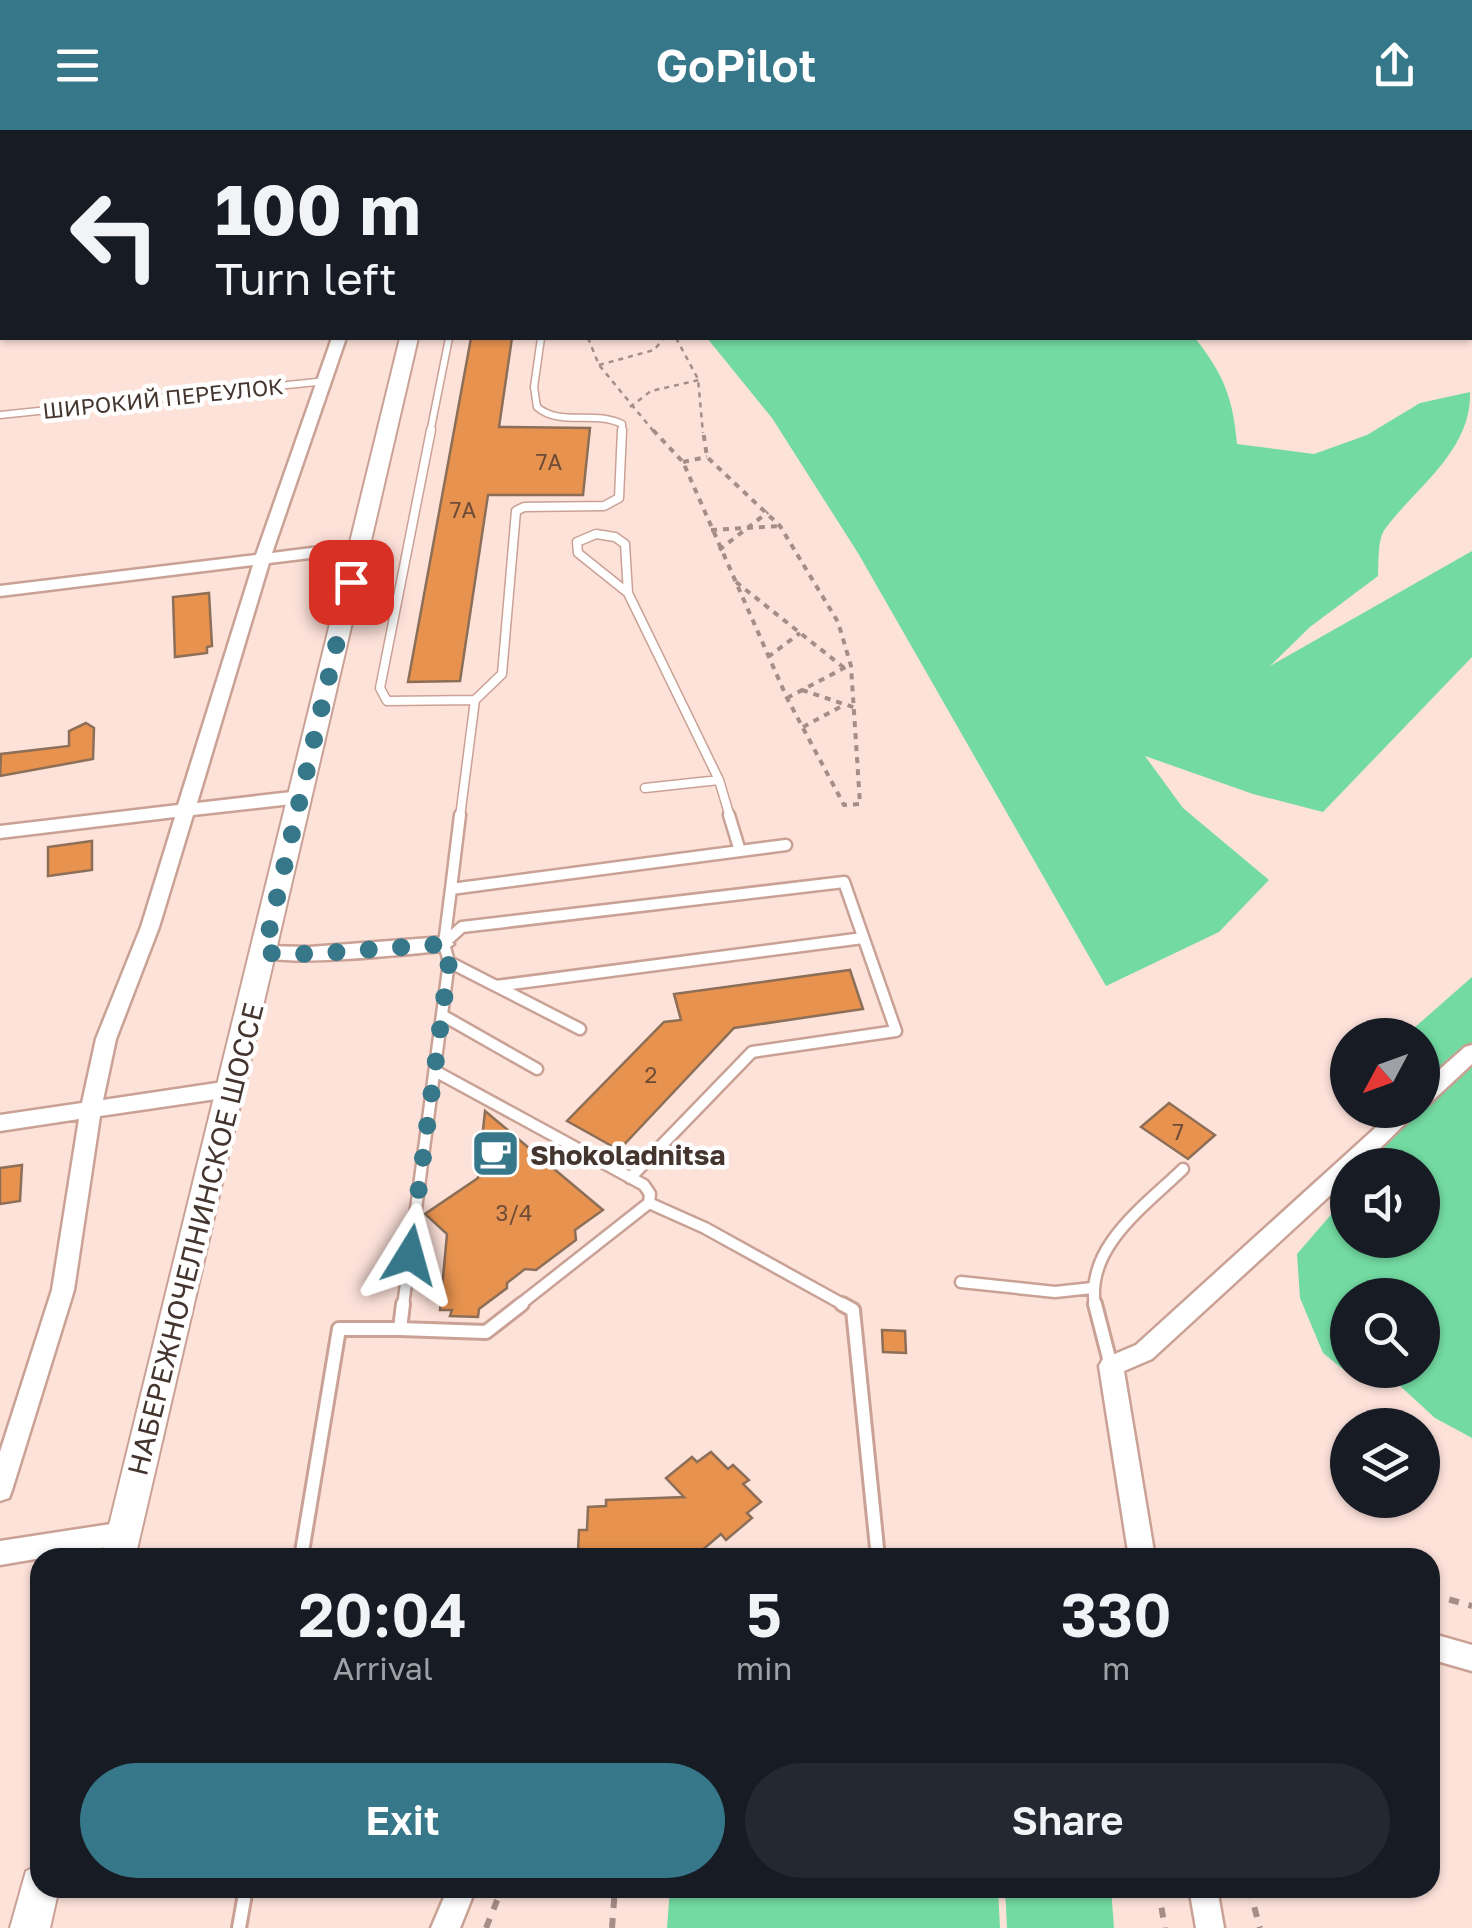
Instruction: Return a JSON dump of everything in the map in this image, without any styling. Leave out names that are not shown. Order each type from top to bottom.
[{"type":"main road","name":"НАБЕРЕЖНОЧЕЛНИНСКОЕ ШОССЕ","points":[[121,1545],[409,340]]},
{"type":"main road","points":[[30,1928],[37,1898]]},
{"type":"street","points":[[0,1490],[63,1290],[91,1109],[106,1040],[150,927],[263,558],[338,340]]},
{"type":"street","points":[[0,591],[359,546]]},
{"type":"street","points":[[0,832],[300,797]]},
{"type":"street","points":[[264,953],[446,953]]},
{"type":"street","points":[[1440,1081],[1472,1052]]},
{"type":"street","points":[[0,1123],[230,1088]]},
{"type":"street","points":[[1368,1148],[1389,1128]]},
{"type":"street","points":[[1140,1548],[1112,1366],[1144,1352],[1330,1182]]},
{"type":"street","points":[[76,1548],[121,1545]]},
{"type":"street","points":[[0,1553],[30,1551]]},
{"type":"street","points":[[1440,1649],[1472,1658]]},
{"type":"street","points":[[445,1928],[458,1898]]},
{"type":"street","points":[[1205,1898],[1210,1928]]},
{"type":"lane","points":[[449,340],[380,688],[387,701],[475,700]]},
{"type":"lane","points":[[400,1328],[442,1015],[451,889],[475,700],[502,674],[516,511],[524,507],[604,506],[620,498],[622,424],[605,416],[563,417],[543,414],[537,409],[534,396],[541,340]]},
{"type":"lane","name":"ШИРОКИЙ ПЕРЕУЛОК","points":[[0,415],[326,381]]},
{"type":"lane","points":[[628,593],[578,553],[576,542],[596,534],[625,544],[628,593],[719,780],[740,851]]},
{"type":"lane","points":[[645,788],[719,780]]},
{"type":"lane","points":[[451,889],[786,846]]},
{"type":"lane","points":[[446,953],[462,927],[844,882],[896,1031],[752,1052],[630,1178]]},
{"type":"lane","points":[[496,986],[863,938]]},
{"type":"lane","points":[[446,953],[496,986],[580,1029]]},
{"type":"lane","points":[[442,1015],[537,1069]]},
{"type":"lane","points":[[303,1548],[339,1329],[486,1332],[649,1204],[650,1194],[644,1185],[435,1071]]},
{"type":"lane","points":[[1112,1366],[1092,1288],[1096,1268],[1112,1240],[1183,1169]]},
{"type":"lane","points":[[649,1204],[718,1235],[853,1310],[877,1548]]},
{"type":"lane","points":[[962,1282],[1056,1292],[1092,1288]]},
{"type":"lane","points":[[239,1928],[244,1898]]},
{"type":"path","points":[[589,340],[598,365],[630,407],[683,462],[787,698],[844,805],[860,804],[851,666],[838,622],[808,566],[780,526],[707,457],[702,446],[703,402],[698,380],[692,360],[677,340]]},
{"type":"path","points":[[598,365],[654,350],[662,340]]},
{"type":"path","points":[[630,407],[651,391],[698,380]]},
{"type":"path","points":[[683,462],[707,457]]},
{"type":"path","points":[[719,550],[768,511]]},
{"type":"path","points":[[711,530],[780,526]]},
{"type":"path","points":[[732,580],[844,667]]},
{"type":"path","points":[[768,657],[800,633]]},
{"type":"path","points":[[787,698],[851,666]]},
{"type":"path","points":[[802,690],[856,708]]},
{"type":"path","points":[[803,727],[842,706]]},
{"type":"path","points":[[1440,1597],[1472,1606]]},
{"type":"path","points":[[486,1928],[498,1898]]},
{"type":"path","points":[[612,1928],[615,1898]]},
{"type":"path","points":[[1160,1898],[1165,1928]]},
{"type":"path","points":[[1252,1898],[1260,1928]]},
{"type":"green space","points":[[709,340],[1196,340],[1225,388],[1237,444],[1314,454],[1367,435],[1420,403],[1470,392],[1462,433],[1452,450],[1382,534],[1378,576],[1310,627],[1270,666],[1472,551],[1472,657],[1323,812],[1253,794],[1145,756],[1183,808],[1269,880],[1219,932],[1106,986],[858,553],[772,418]]},
{"type":"green space","points":[[1472,977],[1472,1438],[1440,1421],[1440,1408],[1424,1408],[1402,1388],[1440,1388],[1440,1278],[1330,1278],[1330,1359],[1323,1353],[1300,1298],[1297,1254],[1330,1216],[1330,1258],[1440,1258],[1440,1148],[1376,1148],[1380,1128],[1440,1128],[1440,1018],[1425,1018]]},
{"type":"green space","points":[[669,1898],[998,1898],[1000,1928],[667,1928]]},
{"type":"green space","points":[[1006,1898],[1112,1898],[1114,1928],[1007,1928]]},
{"type":"building","points":[[471,340],[512,340],[499,427],[590,428],[583,495],[488,495],[460,681],[408,682]]},
{"type":"building","points":[[209,593],[212,646],[207,647],[207,653],[175,657],[173,597]]},
{"type":"building","points":[[86,723],[94,728],[93,759],[0,776],[1,754],[69,746],[69,731]]},
{"type":"building","points":[[92,841],[92,870],[48,876],[48,847]]},
{"type":"building","points":[[850,970],[863,1009],[734,1028],[619,1150],[567,1121],[664,1022],[681,1020],[674,994]]},
{"type":"building","points":[[1169,1103],[1215,1135],[1188,1159],[1141,1127]]},
{"type":"building","points":[[485,1111],[603,1210],[575,1230],[576,1240],[536,1270],[525,1269],[507,1283],[507,1288],[479,1309],[478,1317],[450,1316],[452,1310],[440,1310],[447,1234],[425,1214],[478,1178]]},
{"type":"building","points":[[22,1165],[20,1201],[0,1204],[0,1168]]},
{"type":"building","points":[[882,1330],[905,1331],[906,1353],[883,1352]]},
{"type":"building","points":[[711,1452],[728,1469],[733,1465],[749,1480],[743,1484],[761,1502],[747,1513],[752,1518],[726,1540],[721,1534],[705,1548],[578,1548],[579,1530],[587,1530],[588,1507],[606,1506],[606,1500],[684,1497],[666,1478],[692,1457],[697,1462]]},
{"type":"place","name":"Shokoladnitsa","points":[[495,1154]]},
{"type":"route","points":[[351,582],[264,953],[310,954],[444,944],[449,962],[410,1255]]}]
